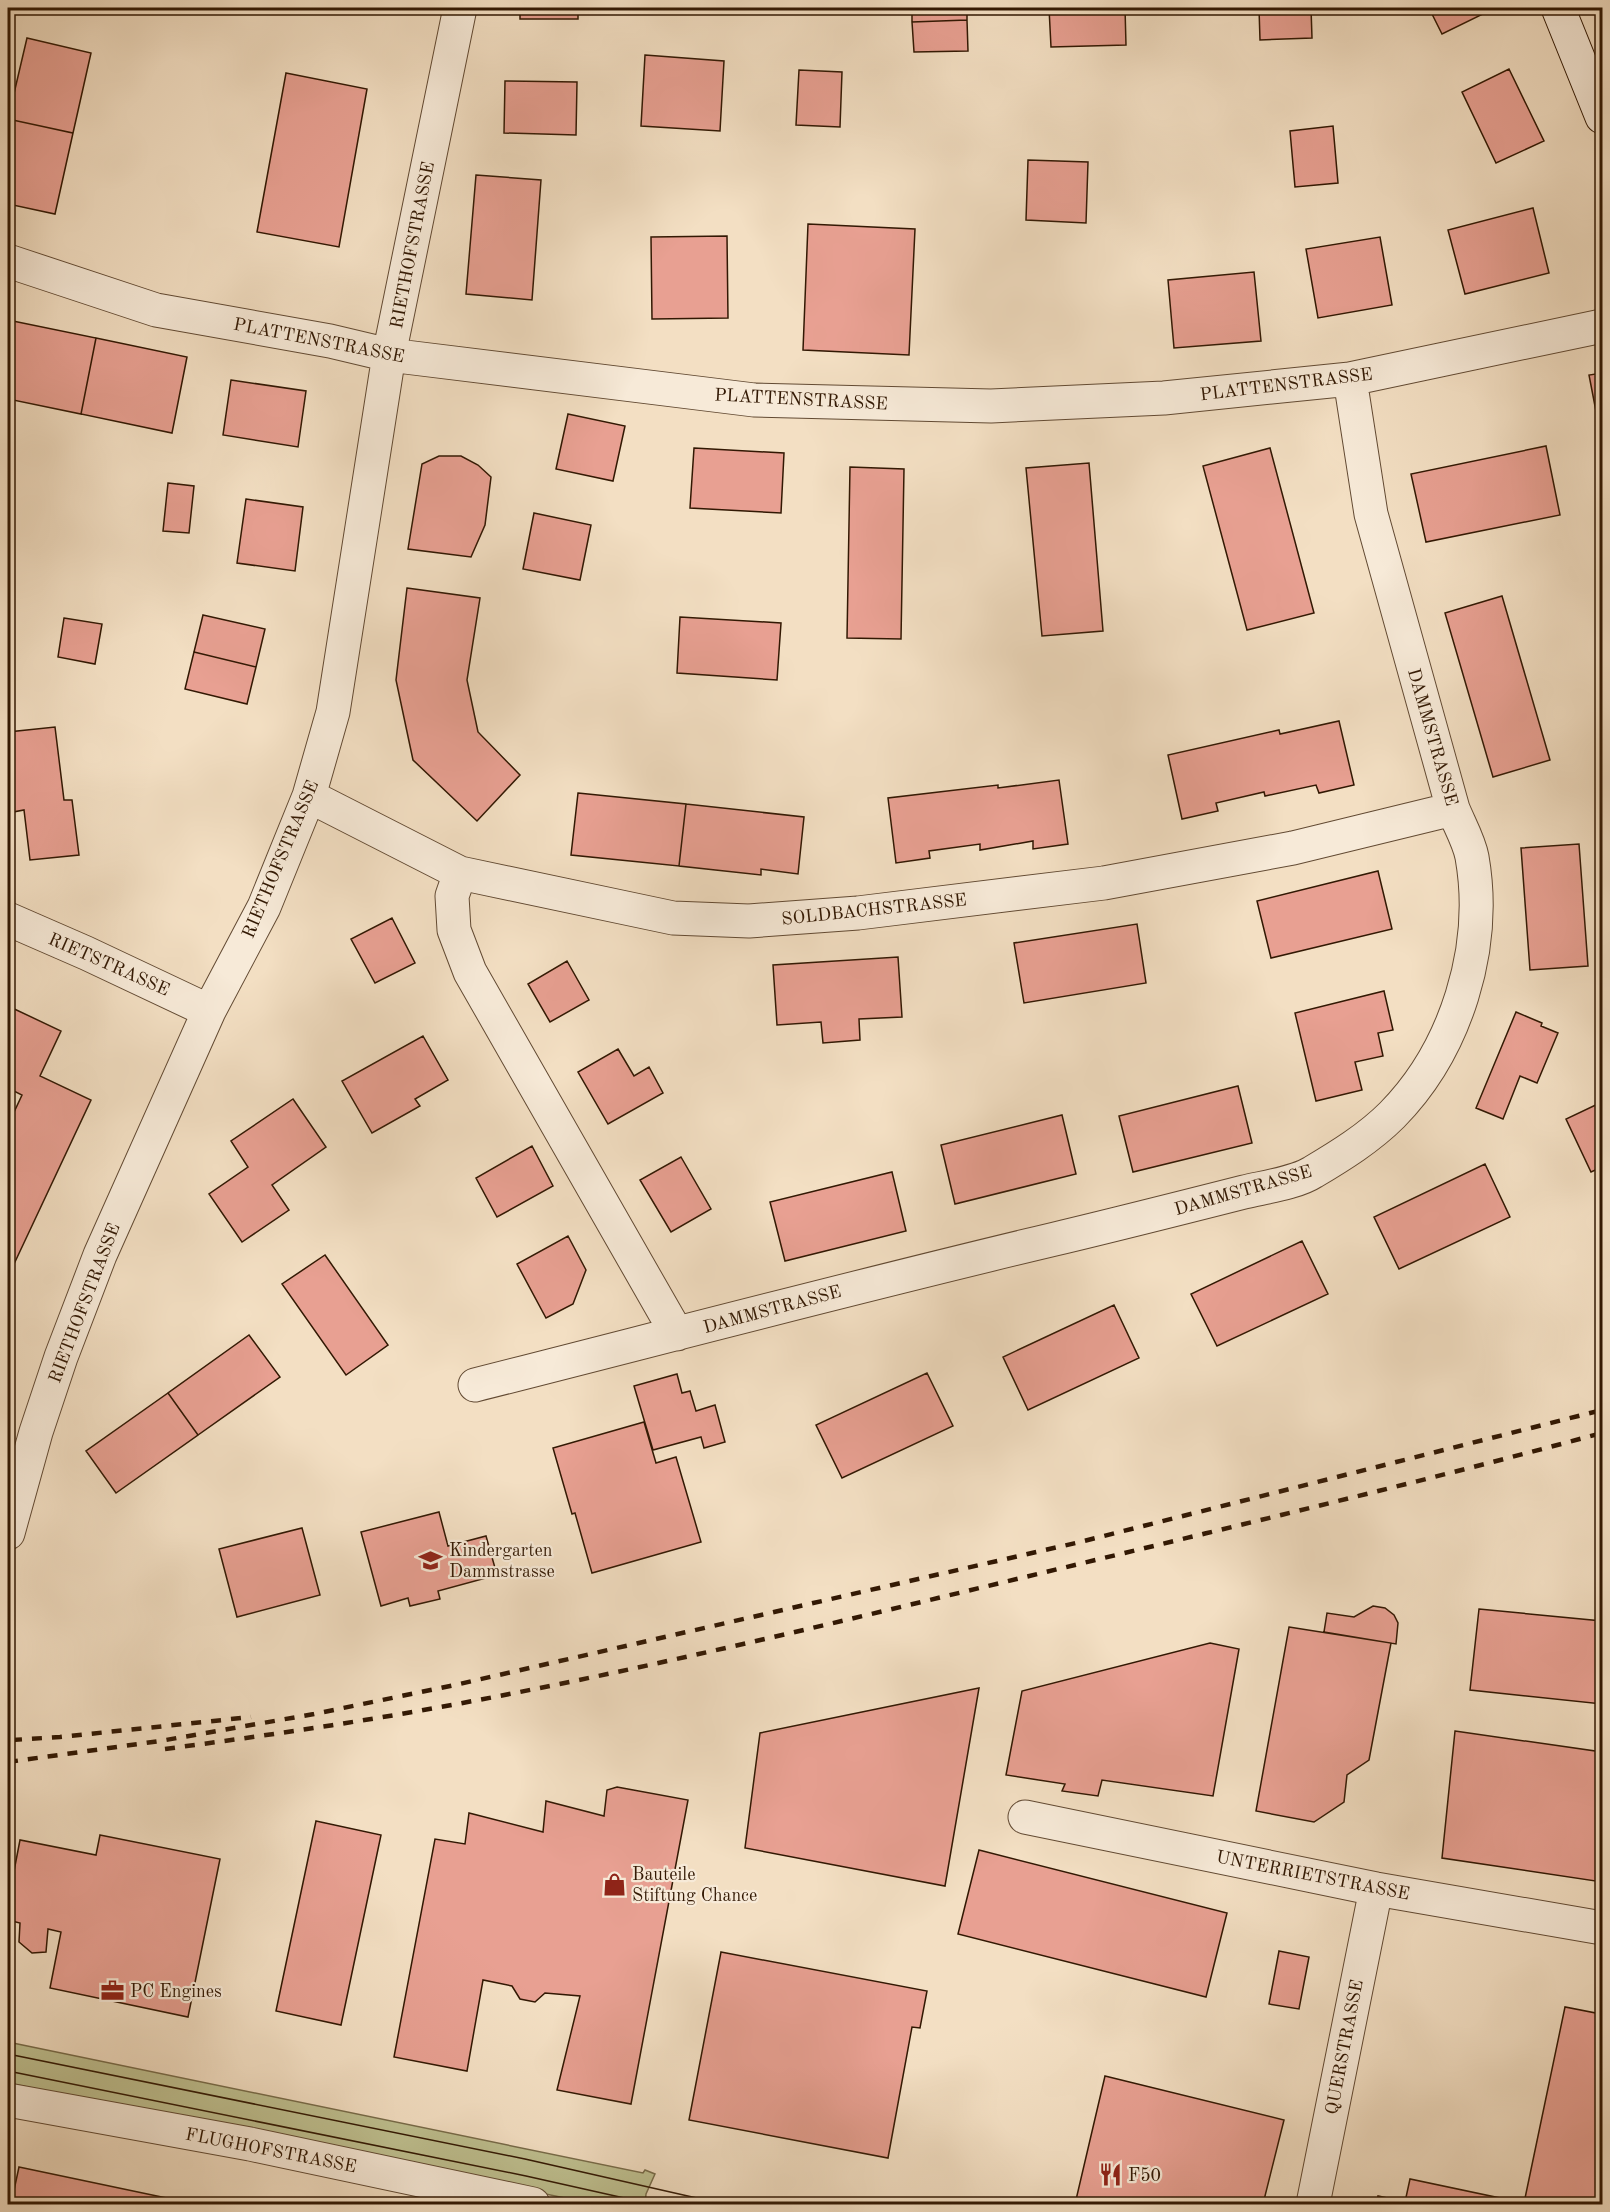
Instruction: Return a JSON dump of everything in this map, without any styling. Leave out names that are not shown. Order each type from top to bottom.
[{"type":"street","name":"RIETHOFSTRASSE","points":[[8,1533],[36,1432],[61,1357],[100,1255],[209,1011],[264,907],[309,796],[333,712],[389,355],[460,8]]},
{"type":"street","points":[[1558,8],[1602,117]]},
{"type":"street","name":"PLATTENSTRASSE","points":[[8,261],[156,310],[330,341],[389,355],[754,400],[991,406],[1164,398],[1350,379],[1602,326]]},
{"type":"street","name":"DAMMSTRASSE","points":[[475,1385],[921,1270],[1159,1214],[1308,1175],[1354,1147],[1391,1116],[1416,1086],[1433,1060],[1455,1013],[1469,971],[1475,939],[1476,902],[1472,855],[1453,809],[1371,514],[1350,379]]},
{"type":"street","name":"SOLDBACHSTRASSE","points":[[309,796],[460,873],[673,918],[749,921],[858,913],[1104,883],[1293,848],[1453,809]]},
{"type":"street","name":"DAMMSTRASSE","points":[[460,873],[452,896],[454,930],[470,972],[677,1334]]},
{"type":"street","name":"RIETSTRASSE","points":[[8,919],[209,1011]]},
{"type":"street","name":"UNTERRIETSTRASSE","points":[[1025,1817],[1376,1889],[1602,1928]]},
{"type":"street","name":"QUERSTRASSE","points":[[1313,2205],[1376,1889]]},
{"type":"street","name":"FLUGHOFSTRASSE","points":[[8,2100],[250,2144],[533,2205]]},
{"type":"green space","points":[[8,2042],[643,2173],[645,2170],[655,2174],[646,2194],[645,2204],[594,2204],[8,2083]]},
{"type":"building","points":[[520,8],[578,8],[578,19],[520,19]]},
{"type":"building","points":[[664,8],[750,8],[750,13],[664,10]]},
{"type":"building","points":[[912,8],[967,8],[967,20],[912,22]]},
{"type":"building","points":[[1049,8],[1125,8],[1126,45],[1051,47]]},
{"type":"building","points":[[1259,8],[1311,8],[1312,38],[1260,40]]},
{"type":"building","points":[[1429,8],[1480,8],[1483,14],[1442,34]]},
{"type":"building","points":[[967,20],[968,51],[914,52],[912,22]]},
{"type":"building","points":[[27,38],[91,53],[73,133],[8,119]]},
{"type":"building","points":[[645,55],[724,61],[720,131],[641,126]]},
{"type":"building","points":[[1509,69],[1544,141],[1496,163],[1462,92]]},
{"type":"building","points":[[799,70],[842,72],[840,127],[796,125]]},
{"type":"building","points":[[286,73],[367,89],[339,247],[257,232]]},
{"type":"building","points":[[505,81],[577,82],[576,135],[504,133]]},
{"type":"building","points":[[8,119],[73,133],[55,214],[8,204]]},
{"type":"building","points":[[1333,126],[1338,183],[1295,187],[1290,131]]},
{"type":"building","points":[[1028,160],[1088,162],[1086,223],[1026,220]]},
{"type":"building","points":[[476,175],[541,180],[532,300],[466,294]]},
{"type":"building","points":[[1533,208],[1549,273],[1465,294],[1448,230]]},
{"type":"building","points":[[808,224],[915,229],[909,355],[803,350]]},
{"type":"building","points":[[727,236],[728,318],[652,319],[651,237]]},
{"type":"building","points":[[1380,237],[1392,305],[1318,318],[1306,249]]},
{"type":"building","points":[[1254,272],[1261,341],[1174,348],[1168,280]]},
{"type":"building","points":[[8,320],[96,338],[81,414],[8,399]]},
{"type":"building","points":[[96,338],[187,357],[172,433],[81,414]]},
{"type":"building","points":[[1602,373],[1602,427],[1599,427],[1589,375]]},
{"type":"building","points":[[231,380],[306,391],[298,447],[223,435]]},
{"type":"building","points":[[568,414],[625,426],[613,481],[556,469]]},
{"type":"building","points":[[1546,446],[1560,515],[1426,542],[1411,474]]},
{"type":"building","points":[[694,448],[784,453],[781,513],[690,508]]},
{"type":"building","points":[[1270,448],[1314,613],[1247,630],[1203,466]]},
{"type":"building","points":[[439,456],[461,456],[478,465],[491,477],[485,525],[471,557],[408,549],[422,464]]},
{"type":"building","points":[[1089,463],[1103,631],[1042,636],[1026,468]]},
{"type":"building","points":[[850,467],[904,469],[901,639],[847,638]]},
{"type":"building","points":[[168,483],[194,486],[189,533],[163,531]]},
{"type":"building","points":[[246,499],[303,507],[295,571],[237,563]]},
{"type":"building","points":[[534,513],[591,525],[580,580],[523,569]]},
{"type":"building","points":[[407,588],[480,598],[467,680],[478,732],[520,775],[477,821],[413,760],[396,680]]},
{"type":"building","points":[[1502,596],[1550,760],[1493,777],[1445,613]]},
{"type":"building","points":[[203,615],[265,629],[256,667],[194,652]]},
{"type":"building","points":[[680,617],[781,623],[777,680],[677,673]]},
{"type":"building","points":[[64,618],[102,624],[95,664],[58,657]]},
{"type":"building","points":[[194,652],[256,667],[247,704],[185,689]]},
{"type":"building","points":[[1339,721],[1354,785],[1319,793],[1316,785],[1265,796],[1264,792],[1216,803],[1218,811],[1182,819],[1168,755],[1279,730],[1280,734]]},
{"type":"building","points":[[55,727],[64,800],[72,800],[79,855],[30,860],[24,810],[13,812],[8,765],[8,732]]},
{"type":"building","points":[[1059,780],[1068,844],[1033,849],[1033,841],[980,850],[980,844],[929,851],[930,858],[896,863],[888,798]]},
{"type":"building","points":[[578,793],[686,804],[679,866],[571,855]]},
{"type":"building","points":[[686,804],[804,817],[798,874],[761,869],[761,875],[679,866]]},
{"type":"building","points":[[1579,844],[1588,966],[1530,970],[1521,848]]},
{"type":"building","points":[[1378,871],[1392,929],[1271,958],[1257,901]]},
{"type":"building","points":[[392,918],[415,963],[375,983],[351,939]]},
{"type":"building","points":[[1137,924],[1146,983],[1024,1003],[1014,943]]},
{"type":"building","points":[[898,957],[902,1017],[859,1019],[860,1040],[823,1043],[821,1022],[777,1025],[773,965]]},
{"type":"building","points":[[567,961],[589,1000],[550,1022],[528,984]]},
{"type":"building","points":[[1384,991],[1393,1030],[1378,1033],[1383,1056],[1355,1062],[1362,1090],[1316,1101],[1295,1013]]},
{"type":"building","points":[[8,1006],[61,1031],[40,1076],[91,1100],[14,1264],[8,1261],[8,1125],[22,1095],[8,1088]]},
{"type":"building","points":[[1516,1012],[1558,1033],[1537,1083],[1520,1076],[1503,1119],[1476,1108]]},
{"type":"building","points":[[423,1036],[448,1080],[415,1099],[420,1106],[372,1133],[342,1081]]},
{"type":"building","points":[[618,1049],[634,1076],[649,1067],[663,1093],[608,1124],[578,1072]]},
{"type":"building","points":[[1238,1086],[1252,1143],[1133,1172],[1119,1116]]},
{"type":"building","points":[[293,1099],[326,1147],[272,1185],[289,1210],[242,1242],[209,1194],[248,1167],[231,1141]]},
{"type":"building","points":[[1602,1102],[1602,1167],[1591,1172],[1566,1119]]},
{"type":"building","points":[[1062,1115],[1076,1174],[955,1204],[941,1145]]},
{"type":"building","points":[[532,1146],[553,1186],[497,1217],[476,1178]]},
{"type":"building","points":[[681,1157],[711,1209],[671,1232],[640,1180]]},
{"type":"building","points":[[1485,1164],[1510,1217],[1399,1269],[1374,1217]]},
{"type":"building","points":[[892,1172],[906,1231],[785,1261],[770,1202]]},
{"type":"building","points":[[568,1236],[586,1270],[573,1304],[546,1318],[517,1264]]},
{"type":"building","points":[[1302,1241],[1328,1294],[1217,1346],[1191,1294]]},
{"type":"building","points":[[325,1255],[388,1345],[346,1375],[282,1284]]},
{"type":"building","points":[[1114,1305],[1139,1358],[1028,1410],[1003,1357]]},
{"type":"building","points":[[249,1335],[280,1377],[198,1435],[168,1393]]},
{"type":"building","points":[[927,1373],[953,1426],[842,1478],[816,1425]]},
{"type":"building","points":[[677,1374],[682,1393],[690,1391],[696,1411],[715,1405],[725,1442],[704,1448],[701,1437],[653,1450],[634,1386]]},
{"type":"building","points":[[168,1393],[198,1435],[116,1493],[86,1451]]},
{"type":"building","points":[[644,1422],[656,1463],[676,1457],[701,1542],[592,1573],[553,1448]]},
{"type":"building","name":"Kindergarten Dammstrasse","points":[[439,1512],[448,1546],[486,1536],[497,1575],[438,1591],[440,1599],[410,1606],[408,1598],[381,1606],[361,1532]]},
{"type":"building","points":[[302,1528],[320,1595],[237,1617],[219,1549]]},
{"type":"building","points":[[1373,1606],[1385,1608],[1394,1615],[1398,1623],[1396,1644],[1324,1632],[1327,1613],[1354,1617]]},
{"type":"building","points":[[1479,1609],[1602,1621],[1602,1704],[1470,1690]]},
{"type":"building","points":[[1289,1627],[1391,1643],[1369,1760],[1347,1775],[1344,1802],[1314,1822],[1256,1811]]},
{"type":"building","points":[[1210,1643],[1239,1649],[1213,1796],[1102,1780],[1098,1796],[1062,1791],[1065,1784],[1006,1775],[1022,1691]]},
{"type":"building","points":[[979,1688],[945,1886],[745,1848],[760,1733]]},
{"type":"building","points":[[1455,1731],[1602,1752],[1602,1882],[1442,1858]]},
{"type":"building","points":[[617,1787],[688,1800],[631,2104],[557,2090],[580,1996],[545,1993],[535,2002],[520,1999],[512,1986],[483,1980],[467,2071],[394,2057],[435,1839],[465,1844],[469,1813],[543,1832],[546,1801],[604,1816],[607,1790]]},
{"type":"building","points":[[316,1821],[381,1835],[341,2025],[276,2011]]},
{"type":"building","points":[[100,1835],[220,1859],[188,2017],[50,1988],[61,1932],[48,1929],[46,1952],[32,1953],[19,1942],[20,1923],[8,1920],[8,1902],[20,1840],[96,1855]]},
{"type":"building","points":[[979,1850],[1227,1913],[1206,1997],[958,1934]]},
{"type":"building","points":[[1279,1951],[1309,1957],[1299,2009],[1269,2004]]},
{"type":"building","points":[[721,1952],[927,1991],[920,2028],[912,2027],[888,2158],[689,2120]]},
{"type":"building","points":[[1600,1992],[1602,1992],[1602,2204],[1376,2204],[1378,2196],[1405,2202],[1410,2179],[1524,2203],[1565,2007],[1596,2013]]},
{"type":"building","points":[[1105,2076],[1284,2120],[1263,2204],[1075,2204]]},
{"type":"building","points":[[19,2167],[195,2204],[11,2204]]},
{"type":"tram line","points":[[8,2054],[525,2159],[723,2204]]},
{"type":"tram line","points":[[8,2071],[526,2176],[651,2204]]},
{"type":"railway","points":[[8,1762],[160,1741],[314,1714],[455,1685],[1080,1542],[1602,1410]]},
{"type":"railway","points":[[165,1749],[421,1711],[669,1661],[1239,1525],[1602,1433]]},
{"type":"railway","points":[[12,1740],[251,1717]]},
{"type":"place","name":"Kindergarten Dammstrasse","points":[[431,1560]]},
{"type":"place","name":"Bauteile Stiftung Chance","points":[[614,1884]]},
{"type":"place","name":"PC Engines","points":[[112,1991]]},
{"type":"place","name":"F50","points":[[1110,2175]]}]
